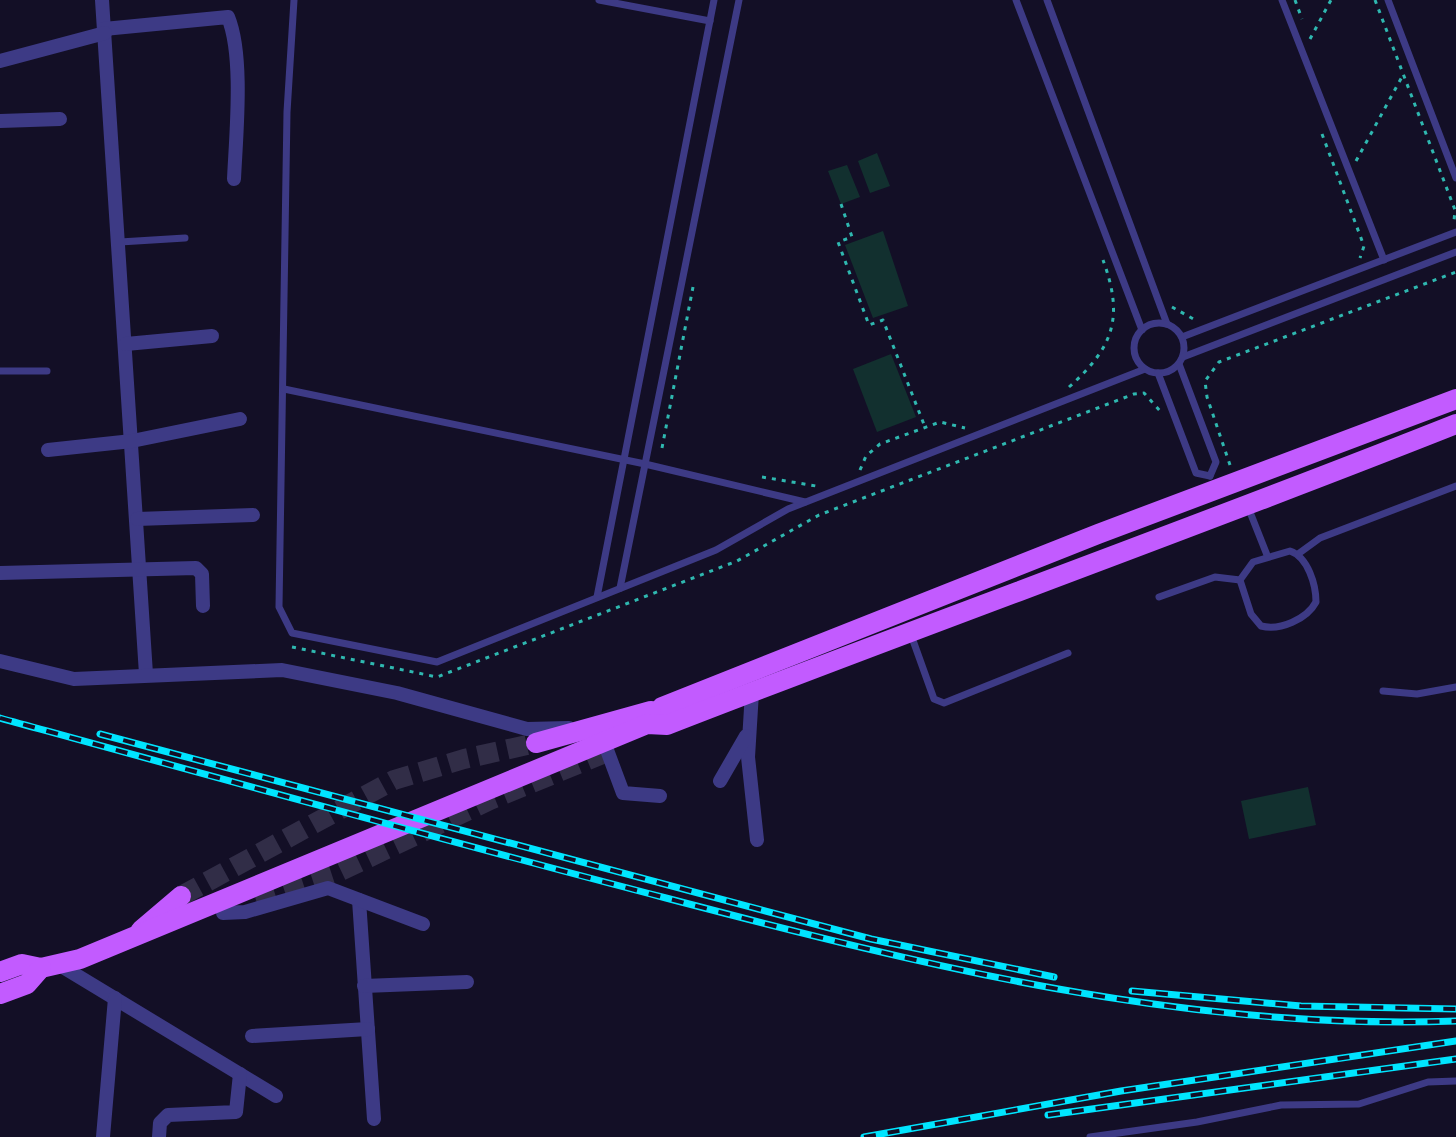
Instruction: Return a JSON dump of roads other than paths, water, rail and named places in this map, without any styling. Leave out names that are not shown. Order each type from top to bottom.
[{"type":"main road","points":[[0,994],[27,984],[50,966],[132,938],[602,744],[1213,483],[1456,399]]},
{"type":"main road","points":[[536,743],[602,744],[656,720],[752,692],[909,630],[1239,510],[1456,424]]},
{"type":"main road","points":[[132,938],[181,896]]},
{"type":"main road","points":[[132,938],[185,928],[256,900]]},
{"type":"main road","points":[[0,972],[22,964],[50,966]]},
{"type":"street","points":[[102,0],[146,674]]},
{"type":"street","points":[[0,61],[104,31],[228,17],[234,45],[237,103],[234,179]]},
{"type":"street","points":[[0,121],[60,119]]},
{"type":"street","points":[[126,344],[212,336]]},
{"type":"street","points":[[48,450],[132,441],[240,419]]},
{"type":"street","points":[[137,519],[253,515]]},
{"type":"street","points":[[0,573],[200,569],[203,606]]},
{"type":"street","points":[[0,661],[74,679],[282,670],[397,693],[527,729],[602,744],[623,793],[660,796]]},
{"type":"street","points":[[752,692],[749,733],[757,840]]},
{"type":"street","points":[[720,781],[749,733]]},
{"type":"street","points":[[223,913],[245,912],[319,889],[335,889],[423,924]]},
{"type":"street","points":[[359,900],[374,1119]]},
{"type":"street","points":[[50,966],[115,998],[276,1096]]},
{"type":"street","points":[[364,986],[467,982]]},
{"type":"street","points":[[103,1137],[115,998]]},
{"type":"street","points":[[252,1036],[368,1029]]},
{"type":"street","points":[[159,1137],[160,1123],[168,1115],[236,1112],[240,1074]]},
{"type":"lane","points":[[294,0],[287,112],[279,607],[292,633],[437,662],[716,550],[805,502],[1145,369]]},
{"type":"lane","points":[[599,0],[710,21]]},
{"type":"lane","points":[[597,597],[714,0]]},
{"type":"lane","points":[[620,588],[739,0]]},
{"type":"lane","points":[[1016,0],[1142,330]]},
{"type":"lane","points":[[1047,0],[1167,324],[1182,337]]},
{"type":"lane","points":[[1282,0],[1384,260]]},
{"type":"lane","points":[[1388,0],[1456,178]]},
{"type":"lane","points":[[1182,337],[1384,260],[1454,229]]},
{"type":"lane","points":[[120,242],[185,238]]},
{"type":"lane","points":[[1167,324],[1151,324],[1142,330],[1133,350],[1135,358],[1145,369],[1158,373],[1172,370],[1181,360],[1456,252]]},
{"type":"lane","points":[[1182,337],[1181,360],[1216,462],[1213,483]]},
{"type":"lane","points":[[0,371],[47,371]]},
{"type":"lane","points":[[1158,373],[1196,473],[1213,483],[1239,510],[1267,555]]},
{"type":"lane","points":[[284,389],[645,464],[805,502]]},
{"type":"lane","points":[[1298,554],[1320,538],[1456,486]]},
{"type":"lane","points":[[1098,534],[1107,558]]},
{"type":"lane","points":[[1290,551],[1298,554],[1316,602],[1301,619],[1280,626],[1261,626],[1251,614],[1240,580],[1253,562],[1267,555],[1290,551]]},
{"type":"lane","points":[[1159,597],[1215,577],[1240,580]]},
{"type":"lane","points":[[909,630],[934,699],[938,702],[1068,653]]},
{"type":"lane","points":[[1383,691],[1417,694],[1456,687]]},
{"type":"lane","points":[[1090,1137],[1197,1122],[1281,1105],[1359,1104],[1428,1082],[1456,1081]]},
{"type":"tunnel","points":[[181,896],[394,780],[464,759],[536,743]]},
{"type":"tunnel","points":[[256,900],[332,875],[490,800],[605,753]]},
{"type":"railway","points":[[0,718],[582,876],[959,969],[1057,989],[1255,1016],[1355,1021],[1456,1021]]},
{"type":"railway","points":[[100,734],[871,939],[1054,977]]},
{"type":"railway","points":[[1132,991],[1301,1006],[1456,1009]]},
{"type":"railway","points":[[864,1137],[1121,1091],[1456,1041]]},
{"type":"railway","points":[[1048,1115],[1456,1059]]}]
